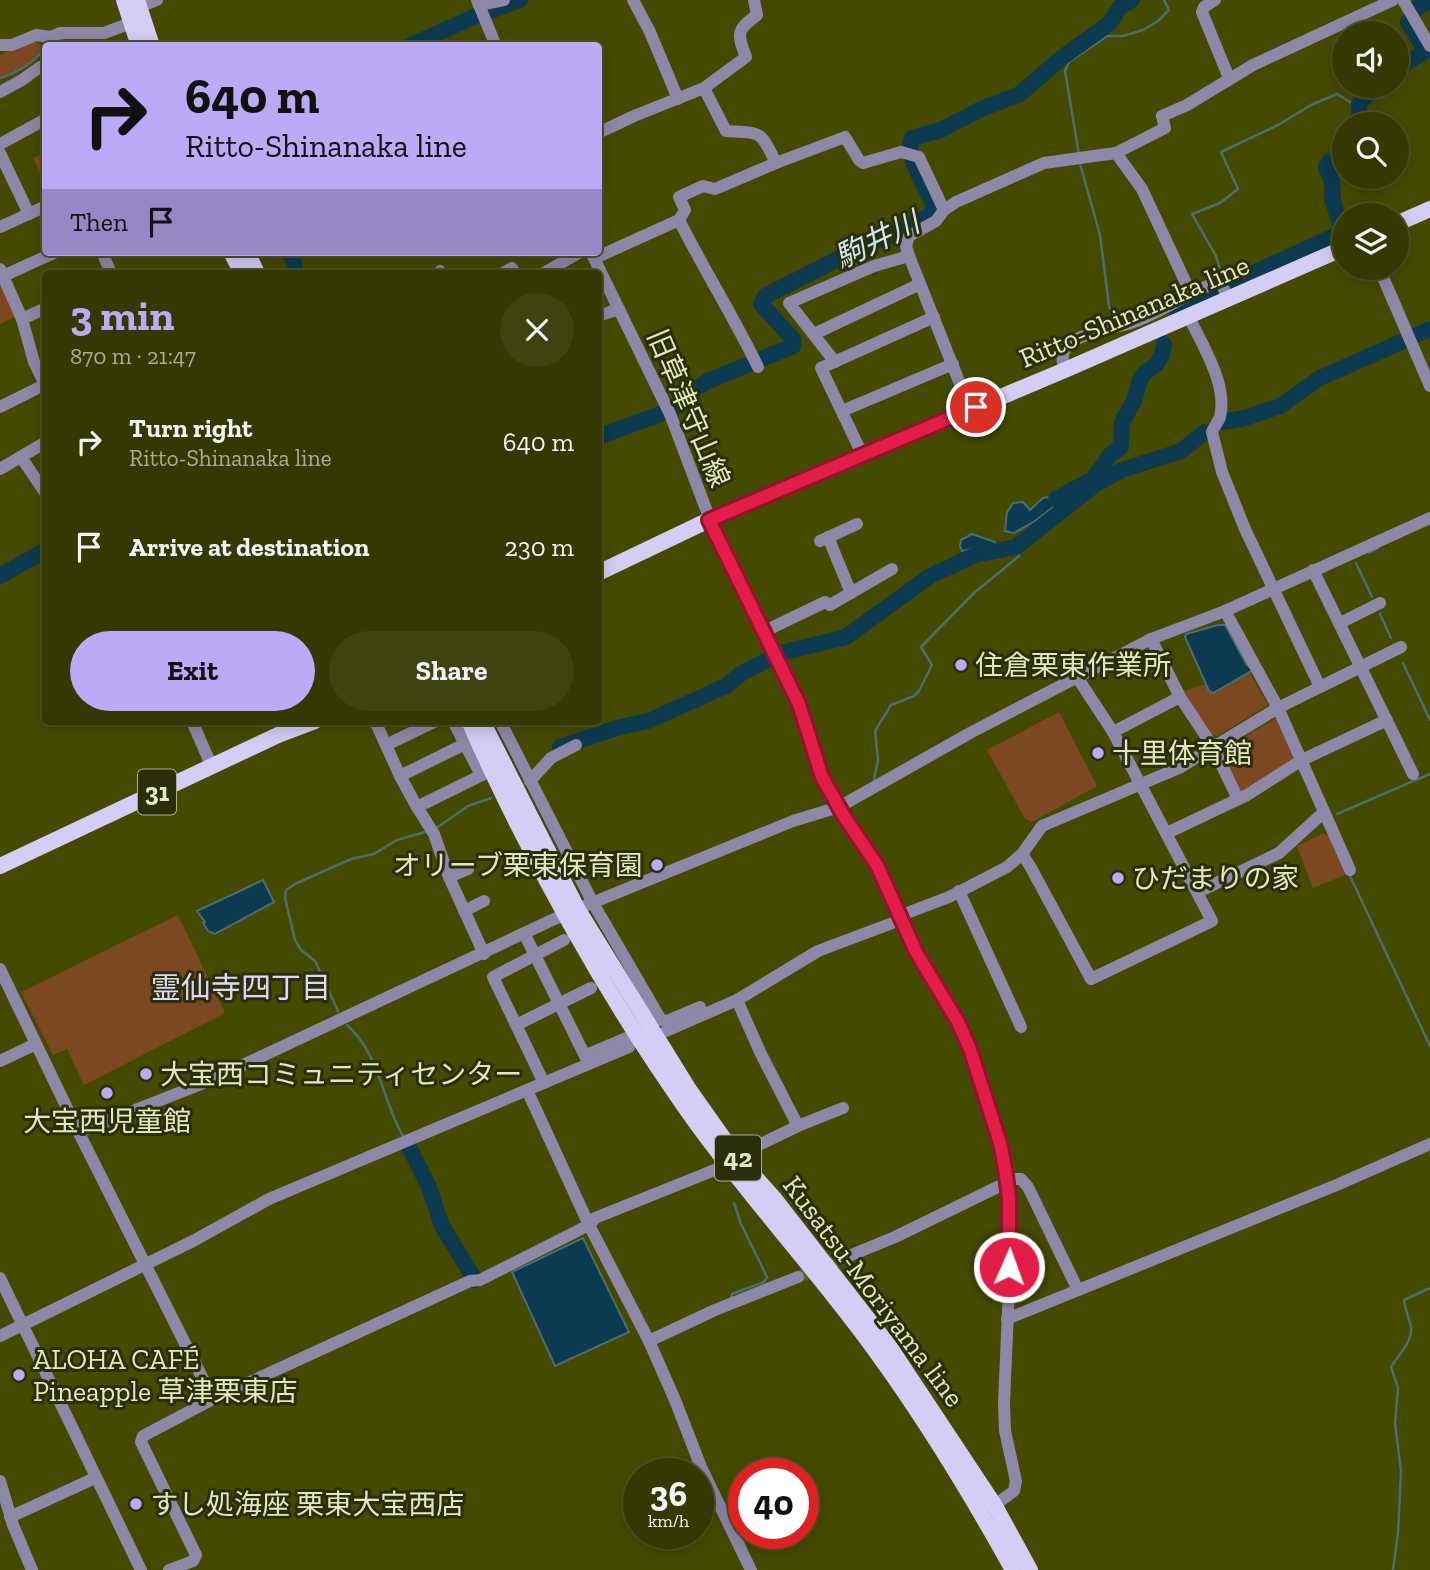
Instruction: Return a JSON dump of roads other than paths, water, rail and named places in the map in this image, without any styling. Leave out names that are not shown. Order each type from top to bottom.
[{"type":"main road","points":[[133,2],[131,23],[138,42]]},
{"type":"main road","points":[[133,2],[150,42]]},
{"type":"main road","points":[[1409,218],[1430,209]]},
{"type":"main road","name":"Ritto-Shinanaka line","points":[[602,571],[709,520],[1189,317],[1332,253]]},
{"type":"main road","name":"31","points":[[0,866],[304,725]]},
{"type":"main road","name":"Kusatsu-Moriyama line","points":[[470,725],[486,772],[578,909],[732,1160]]},
{"type":"main road","name":"Kusatsu-Moriyama line","points":[[484,725],[578,909],[632,1041],[732,1160],[875,1349],[1030,1570]]},
{"type":"main road","name":"Kusatsu-Moriyama line","points":[[988,1510],[1013,1570]]},
{"type":"street","points":[[133,2],[157,0]]},
{"type":"street","points":[[494,42],[478,2],[505,0]]},
{"type":"street","points":[[634,0],[678,99]]},
{"type":"street","points":[[602,131],[704,88],[746,57],[739,32],[757,15],[754,0]]},
{"type":"street","points":[[1215,0],[1205,6],[1202,12],[1229,78]]},
{"type":"street","points":[[970,409],[909,256],[906,246],[909,236],[936,221],[944,210],[957,202],[1044,163],[1116,153],[1165,128],[1162,116],[1187,105],[1229,78],[1393,0]]},
{"type":"street","points":[[1403,0],[1430,46]]},
{"type":"street","points":[[0,45],[12,46],[36,35],[51,37],[60,33],[104,33],[131,23]]},
{"type":"street","points":[[0,92],[40,67]]},
{"type":"street","points":[[704,88],[726,131],[758,133],[764,138],[776,163]]},
{"type":"street","points":[[0,144],[42,123]]},
{"type":"street","points":[[602,251],[679,220],[685,210],[679,197],[703,186],[715,190],[845,137],[863,163],[901,152],[919,157],[944,210]]},
{"type":"street","points":[[0,153],[29,214]]},
{"type":"street","points":[[1116,153],[1142,189],[1191,294]]},
{"type":"street","points":[[0,227],[42,208]]},
{"type":"street","points":[[679,220],[702,267],[739,328],[758,366]]},
{"type":"street","points":[[42,379],[34,362],[22,319],[2,272],[45,256]]},
{"type":"street","points":[[549,270],[573,256]]},
{"type":"street","points":[[835,362],[789,303],[874,266],[909,256]]},
{"type":"street","name":"旧草津守山線","points":[[602,274],[669,411],[709,520],[799,704],[822,777],[877,865],[916,952],[958,1022],[970,1049],[1000,1143],[1007,1183],[1011,1242],[1005,1431],[1016,1481],[1014,1491],[988,1510]]},
{"type":"street","points":[[1065,370],[1061,360],[1064,351],[1074,341],[1107,328],[1131,323],[1220,280],[1228,299]]},
{"type":"street","points":[[1384,280],[1430,386]]},
{"type":"street","points":[[814,334],[920,284]]},
{"type":"street","points":[[602,315],[619,309]]},
{"type":"street","points":[[22,319],[42,311]]},
{"type":"street","points":[[863,456],[821,369],[934,317]]},
{"type":"street","points":[[1189,317],[1219,389],[1220,414],[1212,432],[1222,472],[1271,588],[1320,687]]},
{"type":"street","points":[[842,411],[953,364]]},
{"type":"street","points":[[0,407],[42,386]]},
{"type":"street","points":[[0,469],[42,445]]},
{"type":"street","points":[[21,457],[42,488]]},
{"type":"street","points":[[79,1132],[209,1081],[578,909],[793,821],[839,807],[971,733],[1151,639],[1225,611],[1430,518]]},
{"type":"street","points":[[851,593],[824,539],[857,524]]},
{"type":"street","points":[[763,632],[825,602],[830,604],[892,569]]},
{"type":"street","points":[[1313,570],[1413,774]]},
{"type":"street","points":[[1339,623],[1380,603]]},
{"type":"street","points":[[1225,611],[1278,708],[1350,870]]},
{"type":"street","points":[[1151,639],[1180,697],[1213,747],[1238,799]]},
{"type":"street","points":[[666,1031],[737,1000],[803,958],[895,922],[1007,867],[1021,854],[1042,826],[1140,782],[1179,768],[1278,708],[1401,647]]},
{"type":"street","points":[[1021,854],[1091,979],[1212,921],[1113,732],[1077,677]]},
{"type":"street","points":[[1113,732],[1180,697]]},
{"type":"street","points":[[1167,834],[1238,799],[1302,760],[1387,720]]},
{"type":"street","points":[[194,725],[212,766]]},
{"type":"street","points":[[377,725],[400,776],[431,830],[484,954]]},
{"type":"street","points":[[386,745],[428,725]]},
{"type":"street","points":[[417,807],[486,772],[465,744],[455,725]]},
{"type":"street","points":[[502,725],[530,781],[578,909],[661,1020],[667,1021],[702,1007],[707,1013]]},
{"type":"street","points":[[400,776],[465,744]]},
{"type":"street","points":[[530,781],[551,758],[576,745]]},
{"type":"street","points":[[1198,892],[1279,853],[1324,812]]},
{"type":"street","points":[[449,877],[468,869]]},
{"type":"street","points":[[960,891],[1021,1027]]},
{"type":"street","points":[[464,911],[484,901]]},
{"type":"street","points":[[525,935],[587,1060]]},
{"type":"street","points":[[544,1083],[493,977],[564,940]]},
{"type":"street","points":[[0,969],[213,1399]]},
{"type":"street","points":[[516,1025],[592,988]]},
{"type":"street","points":[[737,1000],[798,1126]]},
{"type":"street","points":[[0,1336],[192,1241],[269,1199],[544,1083],[587,1060],[632,1041]]},
{"type":"street","points":[[0,1061],[36,1044]]},
{"type":"street","points":[[527,1090],[589,1225],[649,1340],[676,1400],[701,1467],[751,1570]]},
{"type":"street","points":[[169,1570],[193,1561],[196,1555],[141,1442],[143,1436],[213,1399],[470,1281],[480,1280],[589,1225],[595,1218],[680,1185],[798,1126],[844,1108]]},
{"type":"street","points":[[1007,1319],[1339,1184],[1430,1144]]},
{"type":"street","points":[[844,1258],[895,1237],[1014,1179],[1021,1179],[1028,1187],[1078,1290]]},
{"type":"street","points":[[649,1340],[798,1277]]},
{"type":"street","points":[[0,1278],[141,1570]]},
{"type":"street","points":[[10,1517],[95,1478]]},
{"type":"street","points":[[0,1481],[10,1517],[32,1570]]},
{"type":"water","points":[[1056,496],[1057,504],[1035,521],[1014,533],[1005,531],[1007,512],[1013,503],[1023,502],[1030,510],[1043,498]]},
{"type":"water","points":[[972,534],[996,544],[962,551],[961,540]]},
{"type":"water","points":[[1225,625],[1247,665],[1253,670],[1213,693],[1209,691],[1185,637],[1186,634]]},
{"type":"water","points":[[263,880],[274,902],[215,934],[208,931],[197,911]]},
{"type":"water","points":[[583,1238],[629,1332],[555,1366],[512,1272]]},
{"type":"waterway","points":[[490,11],[520,0]]},
{"type":"waterway","name":"駒井川","points":[[602,436],[663,413],[677,406],[690,392],[708,381],[793,346],[793,339],[761,304],[765,296],[909,227],[934,212],[933,204],[913,162],[910,145],[912,138],[941,130],[979,110],[1020,94],[1060,59],[1110,23],[1120,7],[1132,0]]},
{"type":"waterway","points":[[1079,155],[1065,71],[1069,62],[1107,36],[1123,36],[1143,30],[1158,21],[1169,10],[1164,0]]},
{"type":"waterway","points":[[1409,21],[1417,8],[1430,1]]},
{"type":"waterway","points":[[418,42],[476,16]]},
{"type":"waterway","points":[[1409,24],[1426,51],[1409,61]]},
{"type":"waterway","points":[[57,42],[63,39]]},
{"type":"waterway","points":[[0,78],[14,73],[42,52]]},
{"type":"waterway","points":[[1222,276],[1216,256],[1192,214],[1220,203],[1238,189],[1221,152],[1337,94],[1359,104]]},
{"type":"waterway","points":[[1359,112],[1359,104],[1364,98]]},
{"type":"waterway","points":[[1332,161],[1326,167],[1332,182]]},
{"type":"waterway","points":[[1080,164],[1100,235],[1109,306],[1114,322]]},
{"type":"waterway","points":[[1225,286],[1343,232],[1333,202],[1332,189]]},
{"type":"waterway","points":[[291,256],[295,265]]},
{"type":"waterway","points":[[1174,308],[1217,290]]},
{"type":"waterway","points":[[1222,422],[1245,418],[1280,406],[1320,378],[1430,329]]},
{"type":"waterway","points":[[1056,499],[1093,479],[1110,455],[1121,447],[1122,422],[1134,401],[1140,380],[1145,372],[1156,365],[1164,344]]},
{"type":"waterway","points":[[560,747],[620,727],[648,721],[726,686],[742,673],[781,653],[846,637],[930,576],[975,555],[1016,547],[1096,484],[1122,470],[1181,451],[1205,432]]},
{"type":"waterway","points":[[874,780],[878,760],[875,731],[891,705],[914,696],[919,691],[932,665],[921,647],[974,593],[1019,556],[1016,547]]},
{"type":"waterway","points":[[1369,553],[1378,548]]},
{"type":"waterway","points":[[0,576],[42,552]]},
{"type":"waterway","points":[[1356,563],[1372,597]]},
{"type":"waterway","points":[[1380,614],[1391,638]]},
{"type":"waterway","points":[[1403,663],[1430,720]]},
{"type":"waterway","points":[[1337,814],[1430,774]]},
{"type":"waterway","points":[[435,829],[468,806],[491,798]]},
{"type":"waterway","points":[[338,1011],[315,961],[301,950],[295,940],[285,898],[286,890],[351,859],[374,854],[397,840],[429,831]]},
{"type":"waterway","points":[[1350,876],[1430,1046]]},
{"type":"waterway","points":[[347,1025],[367,1050],[404,1138]]},
{"type":"waterway","points":[[409,1147],[429,1187],[442,1226],[475,1280]]},
{"type":"waterway","points":[[731,1298],[732,1294],[764,1282],[767,1277],[741,1224],[734,1203]]},
{"type":"waterway","points":[[1393,1570],[1401,1471],[1395,1423],[1398,1388],[1391,1367],[1411,1332],[1404,1300],[1430,1288]]},
{"type":"tunnel","points":[[798,1277],[844,1258]]},
{"type":"place","name":"住倉栗東作業所","points":[[961,665]]},
{"type":"place","name":"十里体育館","points":[[1098,753]]},
{"type":"place","name":"オリーブ栗東保育園","points":[[657,865]]},
{"type":"place","name":"ひだまりの家","points":[[1118,878]]},
{"type":"place","name":"大宝西コミュニティセンター","points":[[146,1074]]},
{"type":"place","name":"大宝西児童館","points":[[107,1093]]},
{"type":"place","name":"ALOHA CAFÉ Pineapple 草津栗東店","points":[[19,1375]]},
{"type":"place","name":"すし処海座 栗東大宝西店","points":[[136,1504]]},
{"type":"district","name":"霊仙寺四丁目","points":[[241,988]]}]
